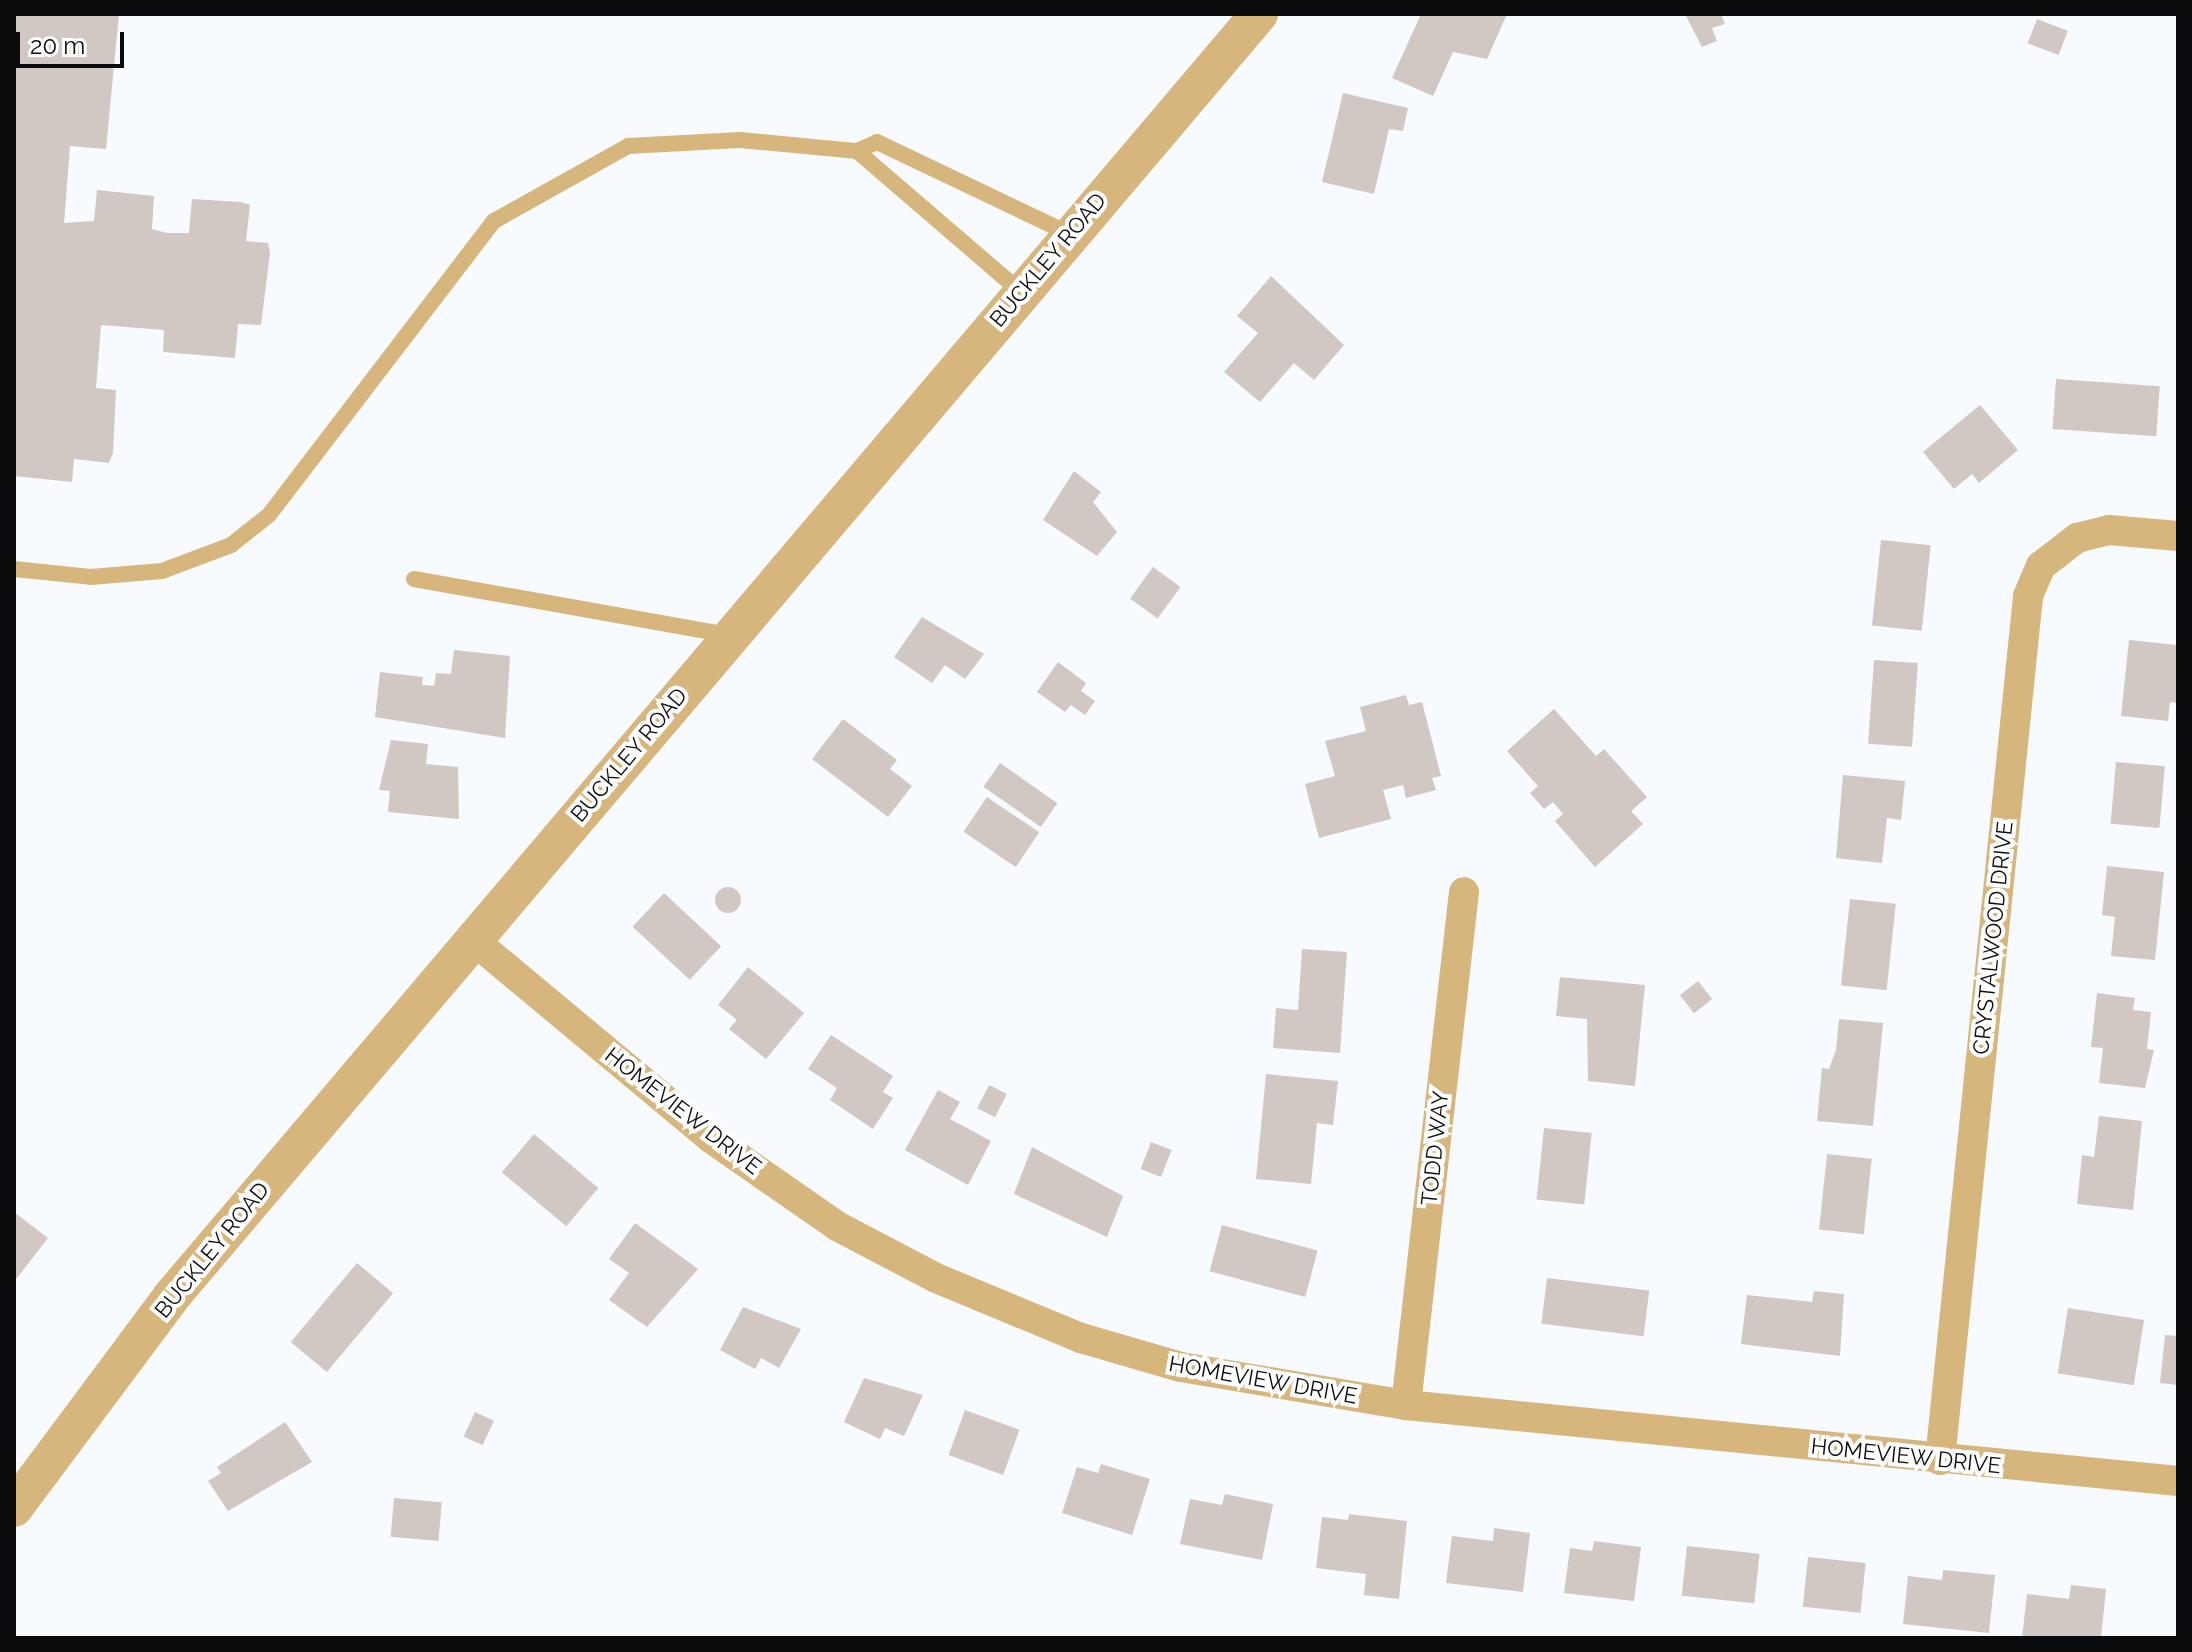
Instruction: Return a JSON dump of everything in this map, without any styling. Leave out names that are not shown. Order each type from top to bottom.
[{"type":"street","name":"BUCKLEY ROAD","points":[[14,1508],[171,1297],[1259,14]]},
{"type":"street","name":"CRYSTALWOOD DRIVE","points":[[1940,1460],[2028,596],[2041,566],[2077,538],[2109,530],[2178,536]]},
{"type":"street","name":"TODD WAY","points":[[1406,1405],[1464,892]]},
{"type":"street","name":"HOMEVIEW DRIVE","points":[[472,939],[712,1139],[837,1226],[936,1278],[1081,1338],[1181,1367],[1406,1405],[1940,1460],[2178,1481]]},
{"type":"lane","points":[[14,569],[91,577],[162,571],[231,545],[269,515],[494,221],[561,178],[628,146],[740,140],[857,151],[877,142],[932,163],[1070,234]]},
{"type":"lane","points":[[857,151],[1021,292]]},
{"type":"lane","points":[[414,579],[731,636]]},
{"type":"building","points":[[14,14],[119,14],[106,149],[70,146],[64,223],[94,221],[97,190],[154,196],[152,229],[167,233],[189,233],[192,199],[241,202],[250,205],[246,241],[268,243],[270,253],[261,325],[238,324],[235,358],[163,352],[164,330],[101,325],[96,388],[116,390],[113,453],[109,463],[74,459],[72,482],[14,476]]},
{"type":"building","points":[[1421,14],[1507,14],[1487,59],[1453,52],[1433,96],[1392,78]]},
{"type":"building","points":[[1685,14],[1721,14],[1725,24],[1712,28],[1717,41],[1702,47]]},
{"type":"building","points":[[2037,19],[2068,31],[2058,55],[2028,43]]},
{"type":"building","points":[[1343,93],[1408,108],[1403,131],[1389,129],[1374,194],[1322,182]]},
{"type":"building","points":[[1271,276],[1344,345],[1314,380],[1294,363],[1260,402],[1224,372],[1258,333],[1237,316]]},
{"type":"building","points":[[2056,379],[2160,386],[2156,436],[2053,429]]},
{"type":"building","points":[[1980,405],[2018,450],[1979,483],[1972,474],[1954,489],[1923,452]]},
{"type":"building","points":[[1074,471],[1101,492],[1093,502],[1117,532],[1097,556],[1043,520]]},
{"type":"building","points":[[1881,540],[1931,545],[1922,631],[1872,626]]},
{"type":"building","points":[[1153,567],[1181,587],[1158,619],[1130,599]]},
{"type":"building","points":[[922,617],[984,654],[965,679],[945,665],[932,683],[894,657]]},
{"type":"building","points":[[2129,640],[2177,645],[2178,703],[2170,702],[2168,721],[2121,716]]},
{"type":"building","points":[[454,650],[510,656],[505,738],[375,717],[380,672],[423,677],[422,685],[434,686],[436,673],[451,674]]},
{"type":"building","points":[[1874,660],[1918,663],[1912,747],[1868,744]]},
{"type":"building","points":[[1058,662],[1086,683],[1081,691],[1095,701],[1085,715],[1071,705],[1065,712],[1037,692]]},
{"type":"building","points":[[1406,695],[1409,705],[1422,702],[1441,776],[1432,778],[1436,790],[1406,798],[1403,785],[1383,790],[1391,819],[1319,838],[1305,784],[1335,776],[1325,741],[1366,731],[1360,707]]},
{"type":"building","points":[[1554,709],[1596,756],[1604,749],[1647,797],[1631,811],[1643,824],[1595,867],[1555,821],[1563,814],[1553,802],[1544,809],[1530,793],[1538,786],[1507,751]]},
{"type":"building","points":[[843,719],[897,760],[890,769],[912,786],[888,817],[812,759]]},
{"type":"building","points":[[391,740],[428,744],[426,764],[458,767],[459,819],[388,812],[390,791],[379,790]]},
{"type":"building","points":[[2116,762],[2165,766],[2159,828],[2111,824]]},
{"type":"building","points":[[1000,763],[1057,803],[1041,827],[983,787]]},
{"type":"building","points":[[1843,775],[1905,781],[1901,820],[1887,818],[1882,863],[1836,858]]},
{"type":"building","points":[[987,797],[1039,832],[1016,867],[964,832]]},
{"type":"building","points":[[2107,866],[2164,872],[2155,960],[2111,956],[2115,917],[2102,915]]},
{"type":"building","points":[[728,887],[737,891],[741,900],[737,909],[728,913],[719,909],[715,900],[719,891]]},
{"type":"building","points":[[664,893],[721,946],[690,980],[633,927]]},
{"type":"building","points":[[1850,899],[1896,904],[1887,990],[1841,986]]},
{"type":"building","points":[[1302,949],[1347,952],[1340,1053],[1273,1048],[1276,1008],[1298,1010]]},
{"type":"building","points":[[748,967],[804,1013],[766,1059],[729,1029],[737,1020],[718,1005]]},
{"type":"building","points":[[1560,977],[1645,985],[1635,1086],[1588,1081],[1587,1019],[1556,1016]]},
{"type":"building","points":[[1698,981],[1712,999],[1694,1013],[1680,995]]},
{"type":"building","points":[[2097,993],[2135,998],[2133,1010],[2151,1012],[2147,1049],[2154,1050],[2145,1088],[2099,1083],[2103,1048],[2091,1047]]},
{"type":"building","points":[[1839,1019],[1883,1023],[1873,1126],[1817,1121],[1822,1068],[1829,1069],[1836,1050]]},
{"type":"building","points":[[831,1035],[893,1076],[883,1092],[893,1098],[873,1129],[830,1100],[837,1088],[808,1069]]},
{"type":"building","points":[[1266,1074],[1338,1081],[1333,1125],[1317,1123],[1311,1184],[1256,1179]]},
{"type":"building","points":[[989,1085],[1007,1094],[995,1117],[977,1108]]},
{"type":"building","points":[[938,1090],[960,1102],[950,1119],[991,1141],[968,1185],[905,1150]]},
{"type":"building","points":[[2099,1116],[2142,1121],[2133,1210],[2077,1204],[2082,1155],[2094,1157]]},
{"type":"building","points":[[1544,1128],[1592,1133],[1584,1205],[1536,1200]]},
{"type":"building","points":[[534,1134],[598,1188],[566,1226],[502,1172]]},
{"type":"building","points":[[1151,1142],[1172,1150],[1161,1177],[1141,1169]]},
{"type":"building","points":[[1032,1147],[1123,1196],[1107,1237],[1014,1194]]},
{"type":"building","points":[[1827,1154],[1872,1159],[1864,1234],[1819,1230]]},
{"type":"building","points":[[14,1212],[48,1238],[14,1282]]},
{"type":"building","points":[[635,1223],[698,1269],[647,1327],[609,1300],[629,1273],[609,1259]]},
{"type":"building","points":[[1222,1225],[1318,1251],[1305,1297],[1210,1271]]},
{"type":"building","points":[[357,1263],[393,1293],[327,1372],[291,1342]]},
{"type":"building","points":[[1547,1278],[1649,1291],[1644,1336],[1541,1324]]},
{"type":"building","points":[[1814,1291],[1844,1294],[1840,1356],[1741,1344],[1747,1295],[1812,1302]]},
{"type":"building","points":[[743,1307],[801,1329],[779,1368],[761,1358],[755,1369],[720,1350]]},
{"type":"building","points":[[2068,1308],[2144,1320],[2134,1385],[2058,1373]]},
{"type":"building","points":[[2165,1335],[2178,1336],[2178,1385],[2160,1383]]},
{"type":"building","points":[[864,1378],[923,1395],[904,1436],[885,1428],[880,1439],[844,1422]]},
{"type":"building","points":[[965,1410],[1020,1430],[1003,1475],[949,1455]]},
{"type":"building","points":[[475,1412],[494,1421],[483,1445],[464,1436]]},
{"type":"building","points":[[285,1422],[312,1462],[228,1511],[208,1481],[221,1473],[217,1467]]},
{"type":"building","points":[[1101,1464],[1150,1479],[1132,1535],[1062,1513],[1077,1467],[1098,1473]]},
{"type":"building","points":[[1225,1494],[1273,1504],[1262,1560],[1180,1544],[1190,1499],[1222,1505]]},
{"type":"building","points":[[394,1498],[442,1502],[438,1541],[391,1537]]},
{"type":"building","points":[[1349,1514],[1407,1521],[1399,1599],[1364,1595],[1366,1574],[1316,1568],[1322,1517],[1348,1520]]},
{"type":"building","points":[[1494,1528],[1530,1533],[1523,1592],[1446,1583],[1452,1536],[1493,1541]]},
{"type":"building","points":[[1594,1541],[1641,1547],[1634,1601],[1564,1593],[1570,1548],[1592,1551]]},
{"type":"building","points":[[1687,1546],[1760,1554],[1754,1603],[1682,1596]]},
{"type":"building","points":[[1808,1557],[1866,1563],[1860,1613],[1803,1607]]},
{"type":"building","points":[[1943,1570],[1995,1575],[1989,1633],[1903,1624],[1908,1576],[1942,1580]]},
{"type":"building","points":[[2071,1585],[2106,1589],[2101,1638],[2022,1638],[2027,1594],[2069,1599]]}]
